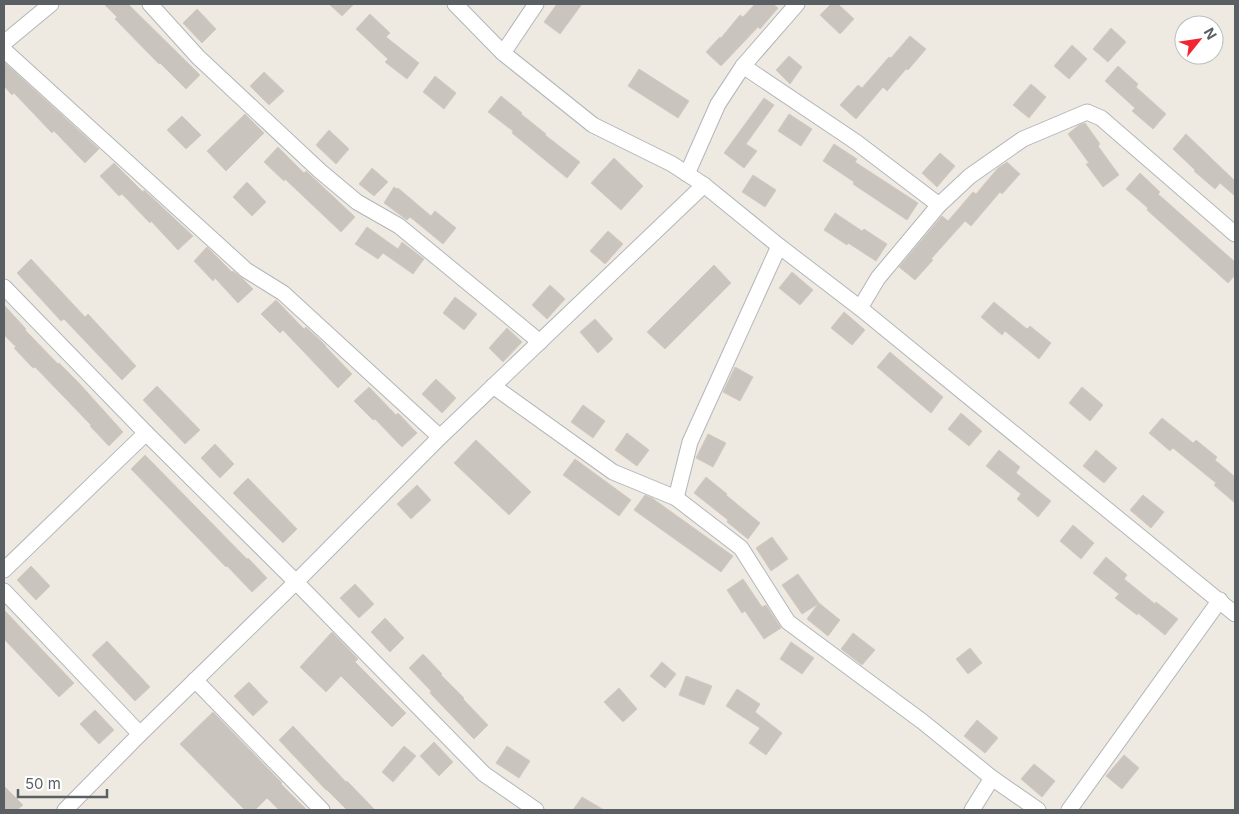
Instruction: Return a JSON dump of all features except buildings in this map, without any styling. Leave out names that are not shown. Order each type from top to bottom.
[{"type":"street","points":[[4,43],[51,4]]},
{"type":"street","points":[[150,4],[198,57],[320,171],[357,202],[399,226],[540,342]]},
{"type":"street","points":[[455,4],[503,52],[593,125],[672,164],[704,185],[860,308],[1235,614]]},
{"type":"street","points":[[503,52],[536,4]]},
{"type":"street","points":[[687,174],[718,104],[743,66],[797,4]]},
{"type":"street","points":[[4,50],[246,270],[283,293],[440,436]]},
{"type":"street","points":[[743,66],[856,142],[939,206]]},
{"type":"street","points":[[860,308],[878,278],[939,206],[970,176],[1023,139],[1087,112],[1101,118],[1235,234]]},
{"type":"street","points":[[65,810],[296,582],[440,436],[704,185]]},
{"type":"street","points":[[676,498],[690,442],[779,246]]},
{"type":"street","points":[[4,288],[484,774],[536,810]]},
{"type":"street","points":[[493,386],[613,472],[676,498],[741,548],[788,622],[923,722],[992,778],[1038,810]]},
{"type":"street","points":[[4,570],[146,433]]},
{"type":"street","points":[[4,591],[140,734]]},
{"type":"street","points":[[1068,810],[1220,600]]},
{"type":"street","points":[[195,680],[322,810]]},
{"type":"street","points":[[972,810],[992,778]]}]
